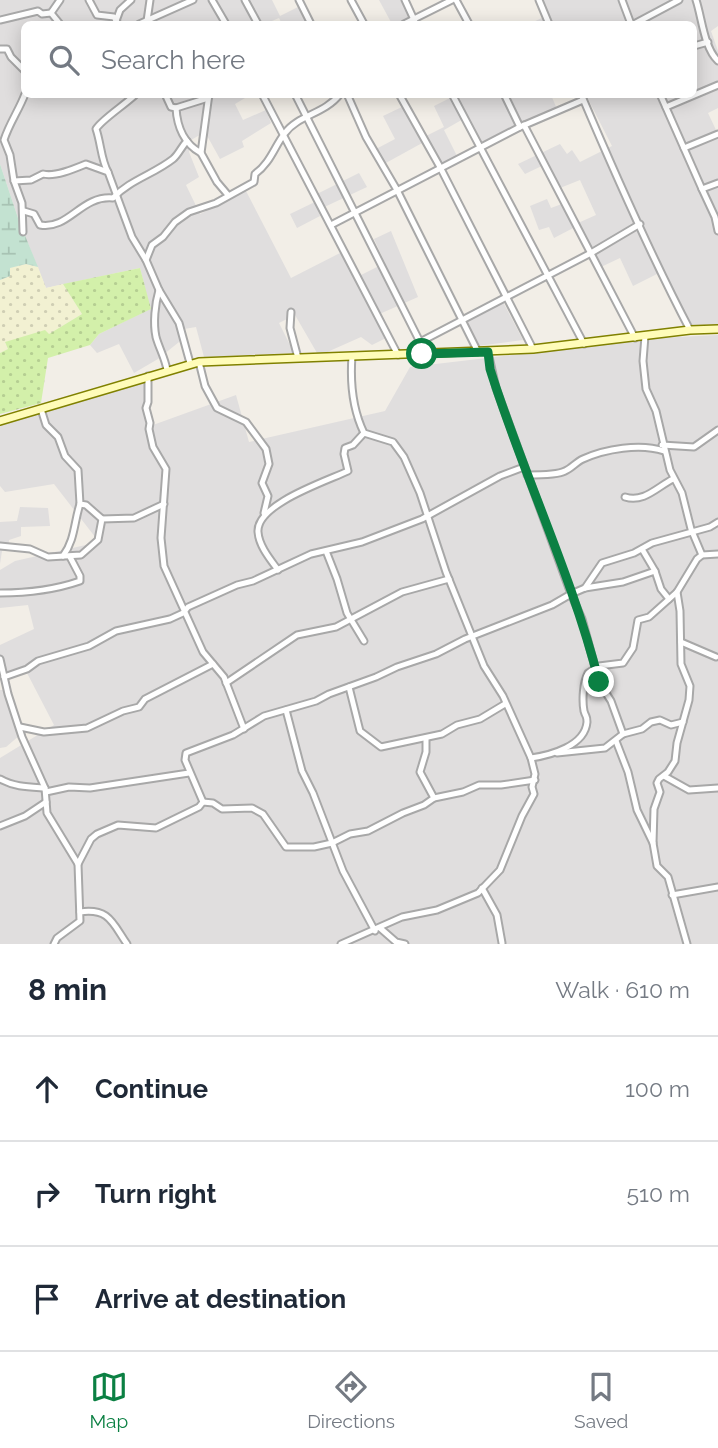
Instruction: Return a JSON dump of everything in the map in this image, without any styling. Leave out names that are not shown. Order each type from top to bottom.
[{"type":"street","points":[[89,0],[97,15],[114,17],[116,21]]},
{"type":"street","points":[[117,21],[120,10],[131,0]]},
{"type":"street","points":[[147,21],[150,0]]},
{"type":"street","points":[[149,21],[193,0]]},
{"type":"street","points":[[212,0],[224,21]]},
{"type":"street","points":[[245,0],[256,21]]},
{"type":"street","points":[[299,0],[310,21]]},
{"type":"street","points":[[351,0],[362,21]]},
{"type":"street","points":[[416,21],[454,0],[467,21]]},
{"type":"street","points":[[539,0],[548,21]]},
{"type":"street","points":[[622,0],[631,21]]},
{"type":"street","points":[[638,21],[679,0]]},
{"type":"street","points":[[696,0],[708,42],[718,61]]},
{"type":"street","points":[[51,13],[56,1]]},
{"type":"street","points":[[408,1],[414,21]]},
{"type":"street","points":[[0,20],[38,11],[42,14],[51,13]]},
{"type":"street","points":[[51,13],[58,21]]},
{"type":"street","points":[[697,45],[708,42]]},
{"type":"street","points":[[0,49],[7,49],[21,66]]},
{"type":"street","points":[[697,94],[718,85]]},
{"type":"street","points":[[23,98],[21,108],[4,140],[24,211],[23,232]]},
{"type":"street","points":[[131,98],[116,113],[99,123],[96,130],[102,147],[103,163],[132,237],[179,323],[190,363]]},
{"type":"street","points":[[167,98],[171,107],[176,108],[204,98]]},
{"type":"street","points":[[209,98],[201,153],[217,182],[229,195]]},
{"type":"street","points":[[266,98],[283,136],[398,355]]},
{"type":"street","points":[[297,98],[420,342],[422,354]]},
{"type":"street","points":[[146,260],[152,245],[163,237],[175,222],[189,212],[216,203],[254,182],[255,174],[266,166],[286,131],[307,116],[322,111],[336,98]]},
{"type":"street","points":[[349,98],[366,137],[397,190],[478,352]]},
{"type":"street","points":[[401,98],[440,167],[533,349]]},
{"type":"street","points":[[454,98],[584,344]]},
{"type":"street","points":[[506,98],[635,338]]},
{"type":"street","points":[[331,225],[479,147],[580,98]]},
{"type":"street","points":[[582,98],[652,255],[690,330]]},
{"type":"street","points":[[662,98],[715,217],[718,231]]},
{"type":"street","points":[[666,107],[687,98]]},
{"type":"street","points":[[176,108],[178,124],[187,141],[192,149],[201,153]]},
{"type":"street","points":[[684,148],[718,134]]},
{"type":"street","points":[[24,211],[34,214],[40,225],[45,226],[71,216],[88,202],[100,197],[113,198],[175,158],[187,141]]},
{"type":"street","points":[[14,181],[31,180],[43,174],[48,176],[62,171],[68,172],[86,164],[108,172]]},
{"type":"street","points":[[702,190],[718,183]]},
{"type":"street","points":[[420,342],[591,253],[640,224]]},
{"type":"street","points":[[159,290],[155,311],[156,335],[167,370]]},
{"type":"street","points":[[291,312],[290,328],[298,358]]},
{"type":"street","points":[[0,421],[190,363],[488,352],[718,329]]},
{"type":"street","points":[[645,336],[643,377],[673,479],[681,493],[692,533],[702,555]]},
{"type":"street","points":[[488,352],[493,378],[524,467],[582,619],[594,669],[611,701],[623,734]]},
{"type":"street","points":[[341,944],[409,915],[437,910],[473,896],[500,870],[534,794],[532,787],[535,780],[531,758],[503,696],[484,666],[449,579],[420,493],[397,446],[364,433],[354,404],[352,356]]},
{"type":"street","points":[[199,362],[205,386],[217,408],[246,422],[268,454],[269,464],[262,483],[268,496],[257,528],[264,549],[278,570]]},
{"type":"street","points":[[148,376],[146,408],[149,429],[153,447],[166,469],[161,551],[168,578],[203,652],[226,682],[244,729]]},
{"type":"street","points":[[41,409],[46,425],[58,437],[65,456],[78,470],[80,504],[76,528],[66,556]]},
{"type":"street","points":[[527,475],[558,474],[582,459],[616,450],[694,447],[718,430]]},
{"type":"street","points":[[264,513],[306,488],[348,471],[345,447],[352,445],[364,433]]},
{"type":"street","points":[[5,677],[38,662],[89,646],[116,631],[170,619],[237,585],[311,554],[362,541],[427,517],[479,486],[524,467]]},
{"type":"street","points":[[625,497],[642,498],[673,479]]},
{"type":"street","points":[[80,504],[86,505],[102,519],[134,518],[164,504]]},
{"type":"street","points":[[0,546],[30,549],[48,557],[89,550],[98,540],[102,519]]},
{"type":"street","points":[[585,588],[601,563],[718,522]]},
{"type":"street","points":[[642,549],[655,571],[661,589],[669,599]]},
{"type":"street","points":[[326,551],[344,604],[364,641]]},
{"type":"street","points":[[557,753],[581,738],[587,722],[583,708],[584,684],[588,673],[594,669],[623,663],[633,648],[638,620],[649,617],[677,592],[702,555],[718,554]]},
{"type":"street","points":[[0,593],[26,593],[80,581],[80,576],[66,556]]},
{"type":"street","points":[[203,802],[189,772],[185,754],[214,744],[264,716],[436,654],[552,605],[585,588],[612,585],[655,571]]},
{"type":"street","points":[[226,682],[254,666],[270,651],[297,635],[336,627],[402,592],[449,579]]},
{"type":"street","points":[[677,592],[681,664],[690,685],[689,701],[677,743],[675,761],[657,783],[660,792],[654,809],[653,843],[657,866],[668,877],[687,944]]},
{"type":"street","points":[[681,642],[717,658]]},
{"type":"street","points":[[0,659],[5,677],[3,686],[46,790],[50,820],[78,864]]},
{"type":"street","points":[[20,727],[44,732],[95,726],[123,711],[139,707],[145,699],[214,664]]},
{"type":"street","points":[[349,687],[360,731],[381,747],[445,733],[457,724],[480,719],[505,704]]},
{"type":"street","points":[[286,710],[297,759],[351,888],[377,929],[396,942],[405,944]]},
{"type":"street","points":[[531,758],[605,748],[623,734],[642,729],[652,722],[660,720],[671,725],[683,722]]},
{"type":"street","points":[[426,739],[421,772],[434,798]]},
{"type":"street","points":[[616,741],[628,772],[637,810],[653,843]]},
{"type":"street","points":[[0,779],[15,787],[25,785],[46,790],[89,788],[189,772]]},
{"type":"street","points":[[664,776],[689,790],[718,788]]},
{"type":"street","points":[[203,802],[213,803],[222,809],[252,808],[263,814],[286,847],[314,847],[332,844],[349,834],[368,831],[434,798],[463,792],[487,783],[501,785],[535,780]]},
{"type":"street","points":[[0,826],[25,816],[46,802]]},
{"type":"street","points":[[54,944],[57,938],[79,923],[78,864],[91,839],[118,825],[156,828],[199,807],[203,802]]},
{"type":"street","points":[[672,895],[718,887]]},
{"type":"street","points":[[482,888],[500,922],[503,944]]},
{"type":"street","points":[[80,912],[96,910],[105,915],[127,944]]},
{"type":"shaded area","points":[[0,0],[272,0],[280,16],[298,7],[305,21],[280,21],[279,18],[272,21],[21,21],[21,98],[245,98],[235,104],[243,120],[266,110],[271,123],[242,141],[244,147],[220,159],[205,132],[191,140],[189,152],[199,177],[186,185],[200,214],[246,191],[291,278],[340,253],[355,278],[385,263],[374,239],[391,231],[418,297],[375,316],[386,338],[372,345],[361,337],[325,353],[317,353],[295,315],[279,323],[294,353],[204,357],[196,327],[184,329],[179,342],[134,373],[119,344],[97,353],[90,345],[99,334],[150,309],[140,268],[46,288],[0,164]]},
{"type":"shaded area","points":[[379,0],[401,0],[410,18],[390,21]]},
{"type":"shaded area","points":[[542,0],[718,0],[718,26],[711,31],[718,51],[718,108],[708,113],[718,130],[718,326],[689,326],[663,271],[633,286],[620,258],[601,267],[579,225],[554,238],[549,227],[539,230],[530,206],[547,199],[551,208],[567,202],[578,223],[596,215],[580,180],[560,188],[548,163],[525,174],[518,164],[560,144],[567,154],[572,150],[580,162],[612,146],[588,98],[697,98],[697,21],[535,21],[548,15]]},
{"type":"shaded area","points":[[450,98],[552,98],[557,109],[479,144],[465,118],[444,130],[457,156],[436,166],[424,142],[384,164],[376,149],[395,139],[383,116],[404,106],[420,139],[444,127],[434,106]]},
{"type":"shaded area","points":[[359,173],[367,187],[318,210],[320,216],[297,228],[290,214],[319,200],[317,194]]},
{"type":"shaded area","points":[[502,300],[523,340],[478,346],[466,318]]},
{"type":"shaded area","points":[[718,335],[718,944],[0,944],[0,758],[54,725],[27,673],[6,679],[0,645],[34,629],[28,605],[0,608],[0,570],[15,561],[99,542],[54,484],[5,492],[0,486],[0,424],[146,381],[153,425],[236,395],[249,442],[385,411],[410,367],[659,338]]},
{"type":"shaded area","points":[[20,507],[48,508],[50,526],[21,527],[21,536],[9,540],[8,549],[2,551],[0,564],[0,522],[17,521]]},
{"type":"shaded area","points":[[0,690],[6,690],[20,735],[6,747],[0,748]]},
{"type":"green space","points":[[0,164],[38,267],[26,264],[10,268],[10,276],[0,280]]},
{"type":"green space","points":[[26,264],[38,267],[46,288],[63,284],[82,314],[49,334],[5,343],[9,349],[0,353],[0,280],[10,276],[9,268]]},
{"type":"green space","points":[[140,268],[151,309],[99,334],[90,345],[48,358],[41,403],[0,414],[0,353],[8,349],[5,342],[45,330],[49,334],[82,314],[63,284]]},
{"type":"route","points":[[422,354],[488,352],[490,369],[524,467],[582,619],[599,682]]}]
